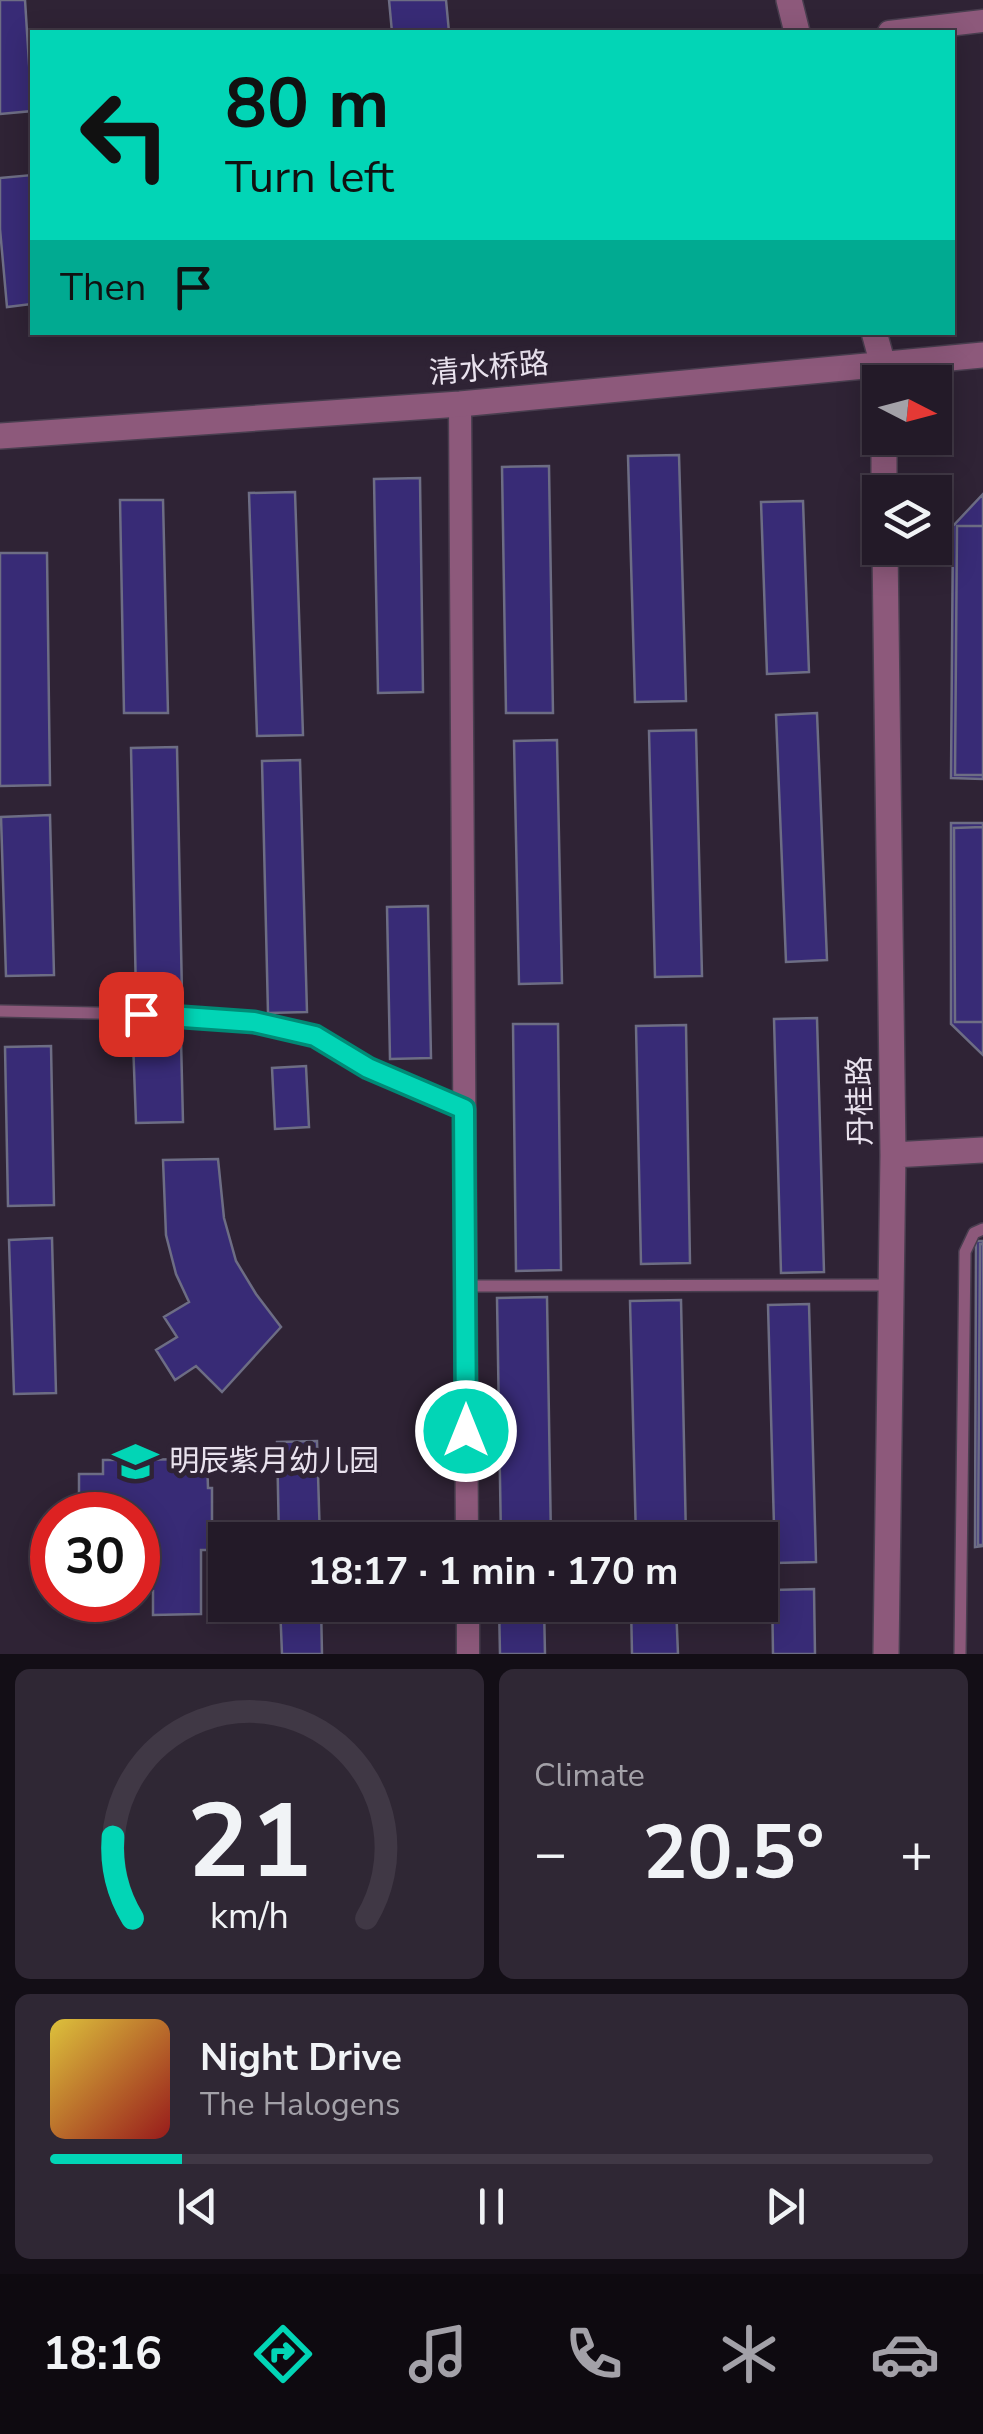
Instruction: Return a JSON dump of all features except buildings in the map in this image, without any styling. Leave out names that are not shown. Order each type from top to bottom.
[{"type":"street","points":[[789,0],[796,30]]},
{"type":"street","points":[[906,30],[983,21]]},
{"type":"street","points":[[875,335],[881,365]]},
{"type":"street","name":"清水桥路","points":[[930,365],[983,355]]},
{"type":"street","name":"清水桥路","points":[[0,436],[862,375]]},
{"type":"street","points":[[460,404],[467,1522]]},
{"type":"street","name":"丹桂路","points":[[885,565],[893,1155],[886,1654]]},
{"type":"street","points":[[893,1155],[983,1150]]},
{"type":"street","points":[[468,1622],[468,1654]]},
{"type":"lane","points":[[0,1011],[141,1014],[254,1022],[315,1036],[368,1068],[464,1109]]},
{"type":"lane","points":[[960,1654],[965,1252],[974,1233],[983,1228]]},
{"type":"lane","points":[[466,1286],[891,1285]]},
{"type":"place","name":"明辰紫月幼儿园","points":[[136,1461]]},
{"type":"route","points":[[141,1014],[254,1022],[315,1036],[368,1068],[464,1109],[466,1431]]}]
